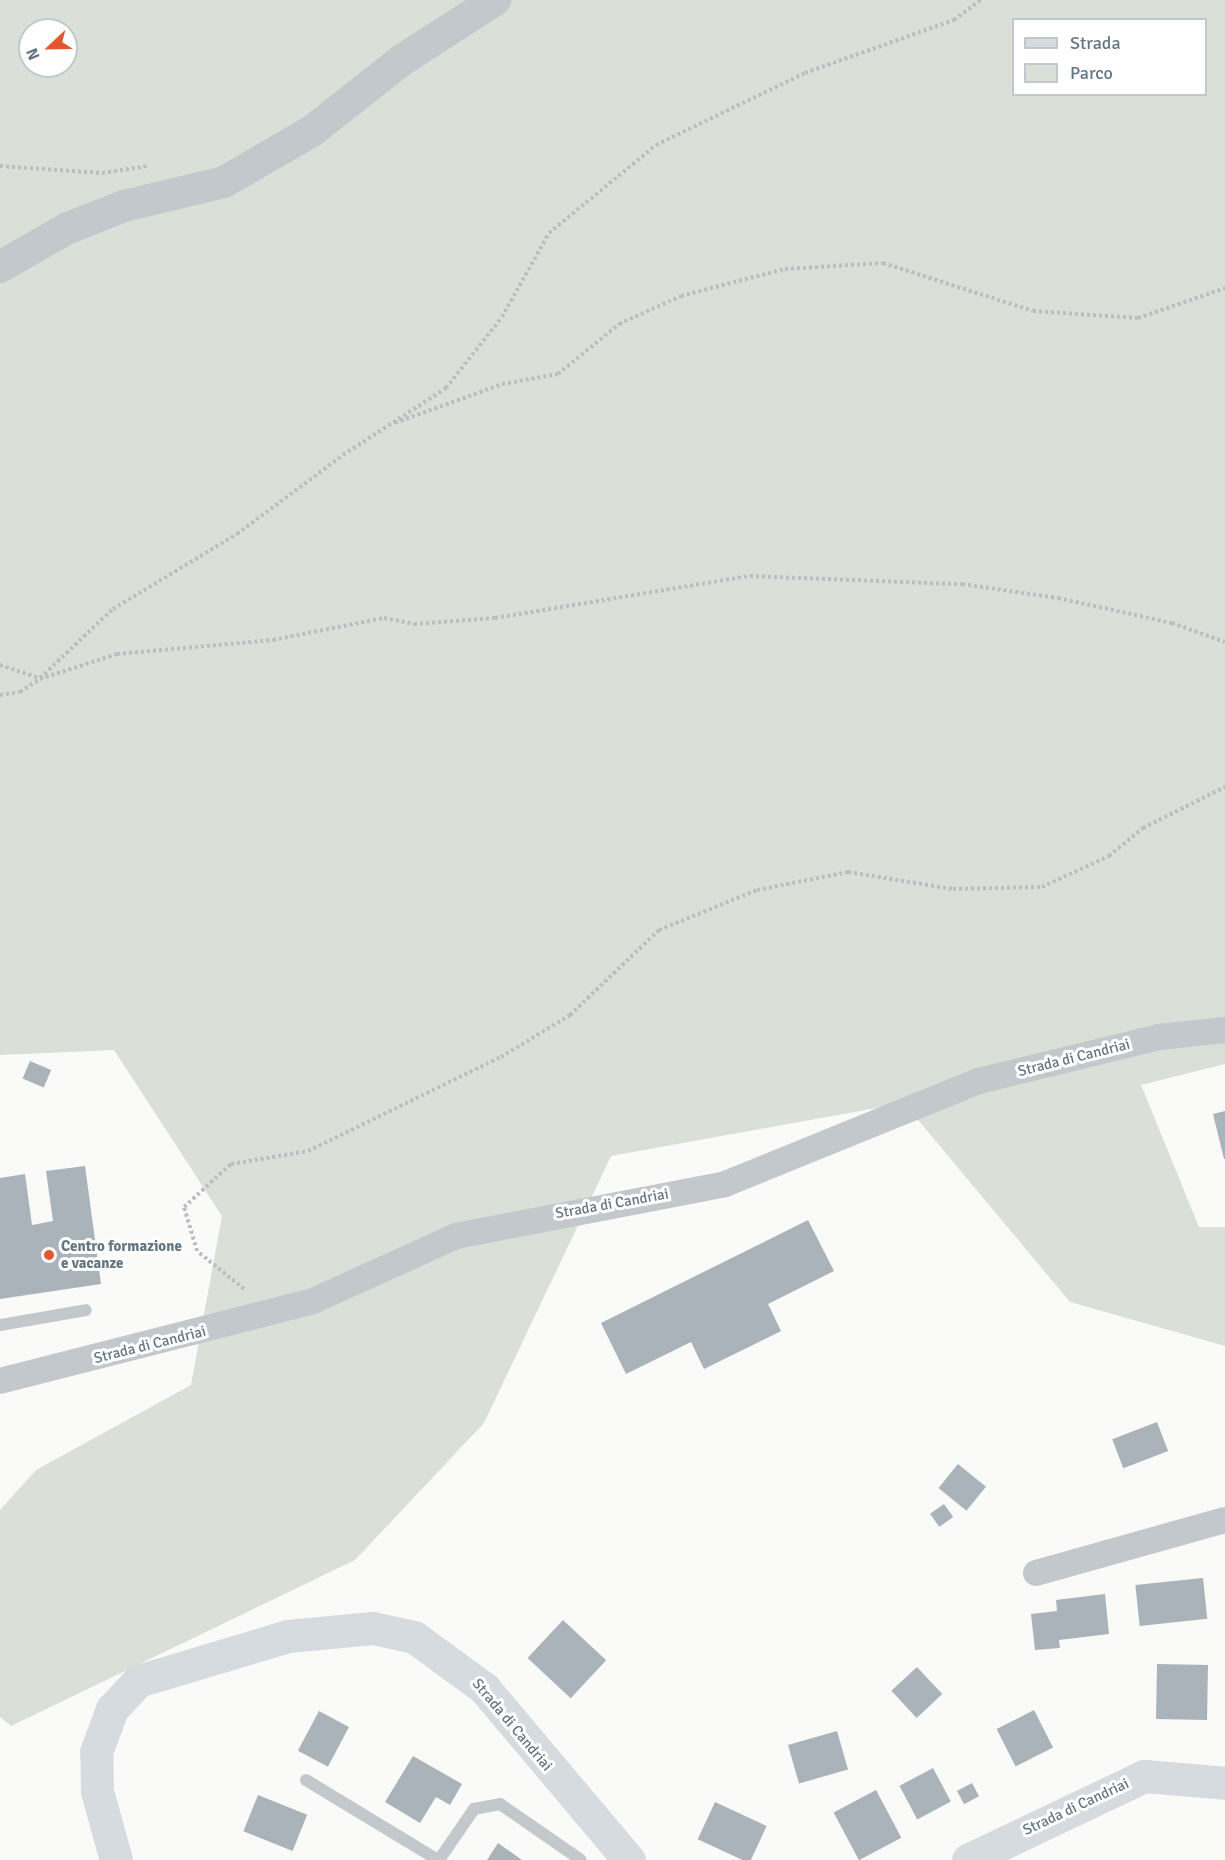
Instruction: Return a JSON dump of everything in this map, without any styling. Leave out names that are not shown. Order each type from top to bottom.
[{"type":"main road","name":"Strada di Candriai","points":[[116,1860],[97,1791],[96,1752],[112,1709],[138,1682],[288,1636],[373,1628],[414,1637],[484,1688],[629,1860]]},
{"type":"main road","name":"Strada di Candriai","points":[[968,1860],[1144,1776],[1225,1783]]},
{"type":"street","points":[[0,267],[66,229],[124,206],[224,182],[312,130],[402,60],[495,0]]},
{"type":"street","name":"Strada di Candriai","points":[[0,1381],[313,1301],[456,1236],[724,1184],[979,1081],[1159,1037],[1225,1030]]},
{"type":"street","points":[[1036,1573],[1225,1520]]},
{"type":"lane","points":[[0,1325],[86,1310]]},
{"type":"lane","points":[[306,1780],[439,1860],[474,1809],[500,1804],[581,1860]]},
{"type":"path","points":[[981,0],[954,20],[805,73],[656,145],[549,233],[502,317],[446,388],[388,426],[237,534],[113,609],[40,679],[117,654],[273,640],[384,618],[414,624],[495,618],[750,576],[962,584],[1092,605],[1225,642]]},
{"type":"path","points":[[0,166],[102,173],[159,164]]},
{"type":"path","points":[[388,426],[502,384],[558,374],[619,324],[681,297],[785,269],[883,263],[1033,311],[1138,318],[1225,288]]},
{"type":"path","points":[[0,665],[40,679],[20,692],[0,695]]},
{"type":"path","points":[[261,1316],[241,1286],[197,1251],[184,1207],[231,1164],[308,1151],[501,1057],[570,1015],[659,930],[757,890],[848,872],[953,889],[1042,887],[1110,856],[1143,828],[1225,787]]},
{"type":"green space","points":[[0,0],[1225,0],[1225,1064],[1141,1085],[1199,1227],[1225,1227],[1225,1346],[1070,1302],[904,1103],[611,1156],[484,1423],[355,1560],[11,1726],[0,1717],[0,1510],[36,1470],[191,1385],[222,1216],[114,1050],[0,1055]]},
{"type":"building","points":[[30,1061],[51,1070],[44,1087],[23,1078]]},
{"type":"building","points":[[1225,1111],[1225,1159],[1224,1159],[1213,1114]]},
{"type":"building","name":"Centro formazione e vacanze","points":[[85,1166],[101,1284],[0,1299],[0,1178],[25,1174],[32,1225],[53,1221],[46,1171]]},
{"type":"building","points":[[808,1220],[834,1271],[768,1304],[781,1331],[704,1369],[691,1342],[626,1374],[601,1323]]},
{"type":"building","points":[[1157,1422],[1168,1451],[1123,1468],[1112,1439]]},
{"type":"building","points":[[958,1464],[986,1487],[966,1511],[938,1488]]},
{"type":"building","points":[[944,1504],[953,1517],[939,1527],[930,1514]]},
{"type":"building","points":[[1203,1578],[1207,1619],[1140,1626],[1135,1585]]},
{"type":"building","points":[[1105,1594],[1109,1634],[1059,1640],[1060,1648],[1035,1650],[1031,1614],[1057,1611],[1056,1600]]},
{"type":"building","points":[[563,1620],[606,1660],[571,1698],[528,1658]]},
{"type":"building","points":[[1157,1664],[1208,1665],[1207,1720],[1156,1719]]},
{"type":"building","points":[[917,1667],[942,1694],[917,1718],[891,1691]]},
{"type":"building","points":[[1034,1710],[1053,1747],[1016,1766],[997,1729]]},
{"type":"building","points":[[319,1711],[349,1727],[328,1767],[298,1751]]},
{"type":"building","points":[[837,1731],[848,1769],[799,1784],[788,1745]]},
{"type":"building","points":[[413,1756],[462,1784],[450,1805],[436,1797],[420,1823],[385,1802]]},
{"type":"building","points":[[933,1768],[951,1802],[917,1819],[899,1786]]},
{"type":"building","points":[[972,1783],[979,1796],[964,1804],[957,1791]]},
{"type":"building","points":[[876,1790],[901,1838],[859,1860],[834,1813]]},
{"type":"building","points":[[258,1795],[307,1815],[293,1851],[243,1831]]},
{"type":"building","points":[[715,1802],[767,1826],[751,1860],[742,1860],[698,1839]]},
{"type":"building","points":[[498,1843],[522,1860],[487,1860]]},
{"type":"place","name":"Centro formazione e vacanze","points":[[49,1255]]}]
